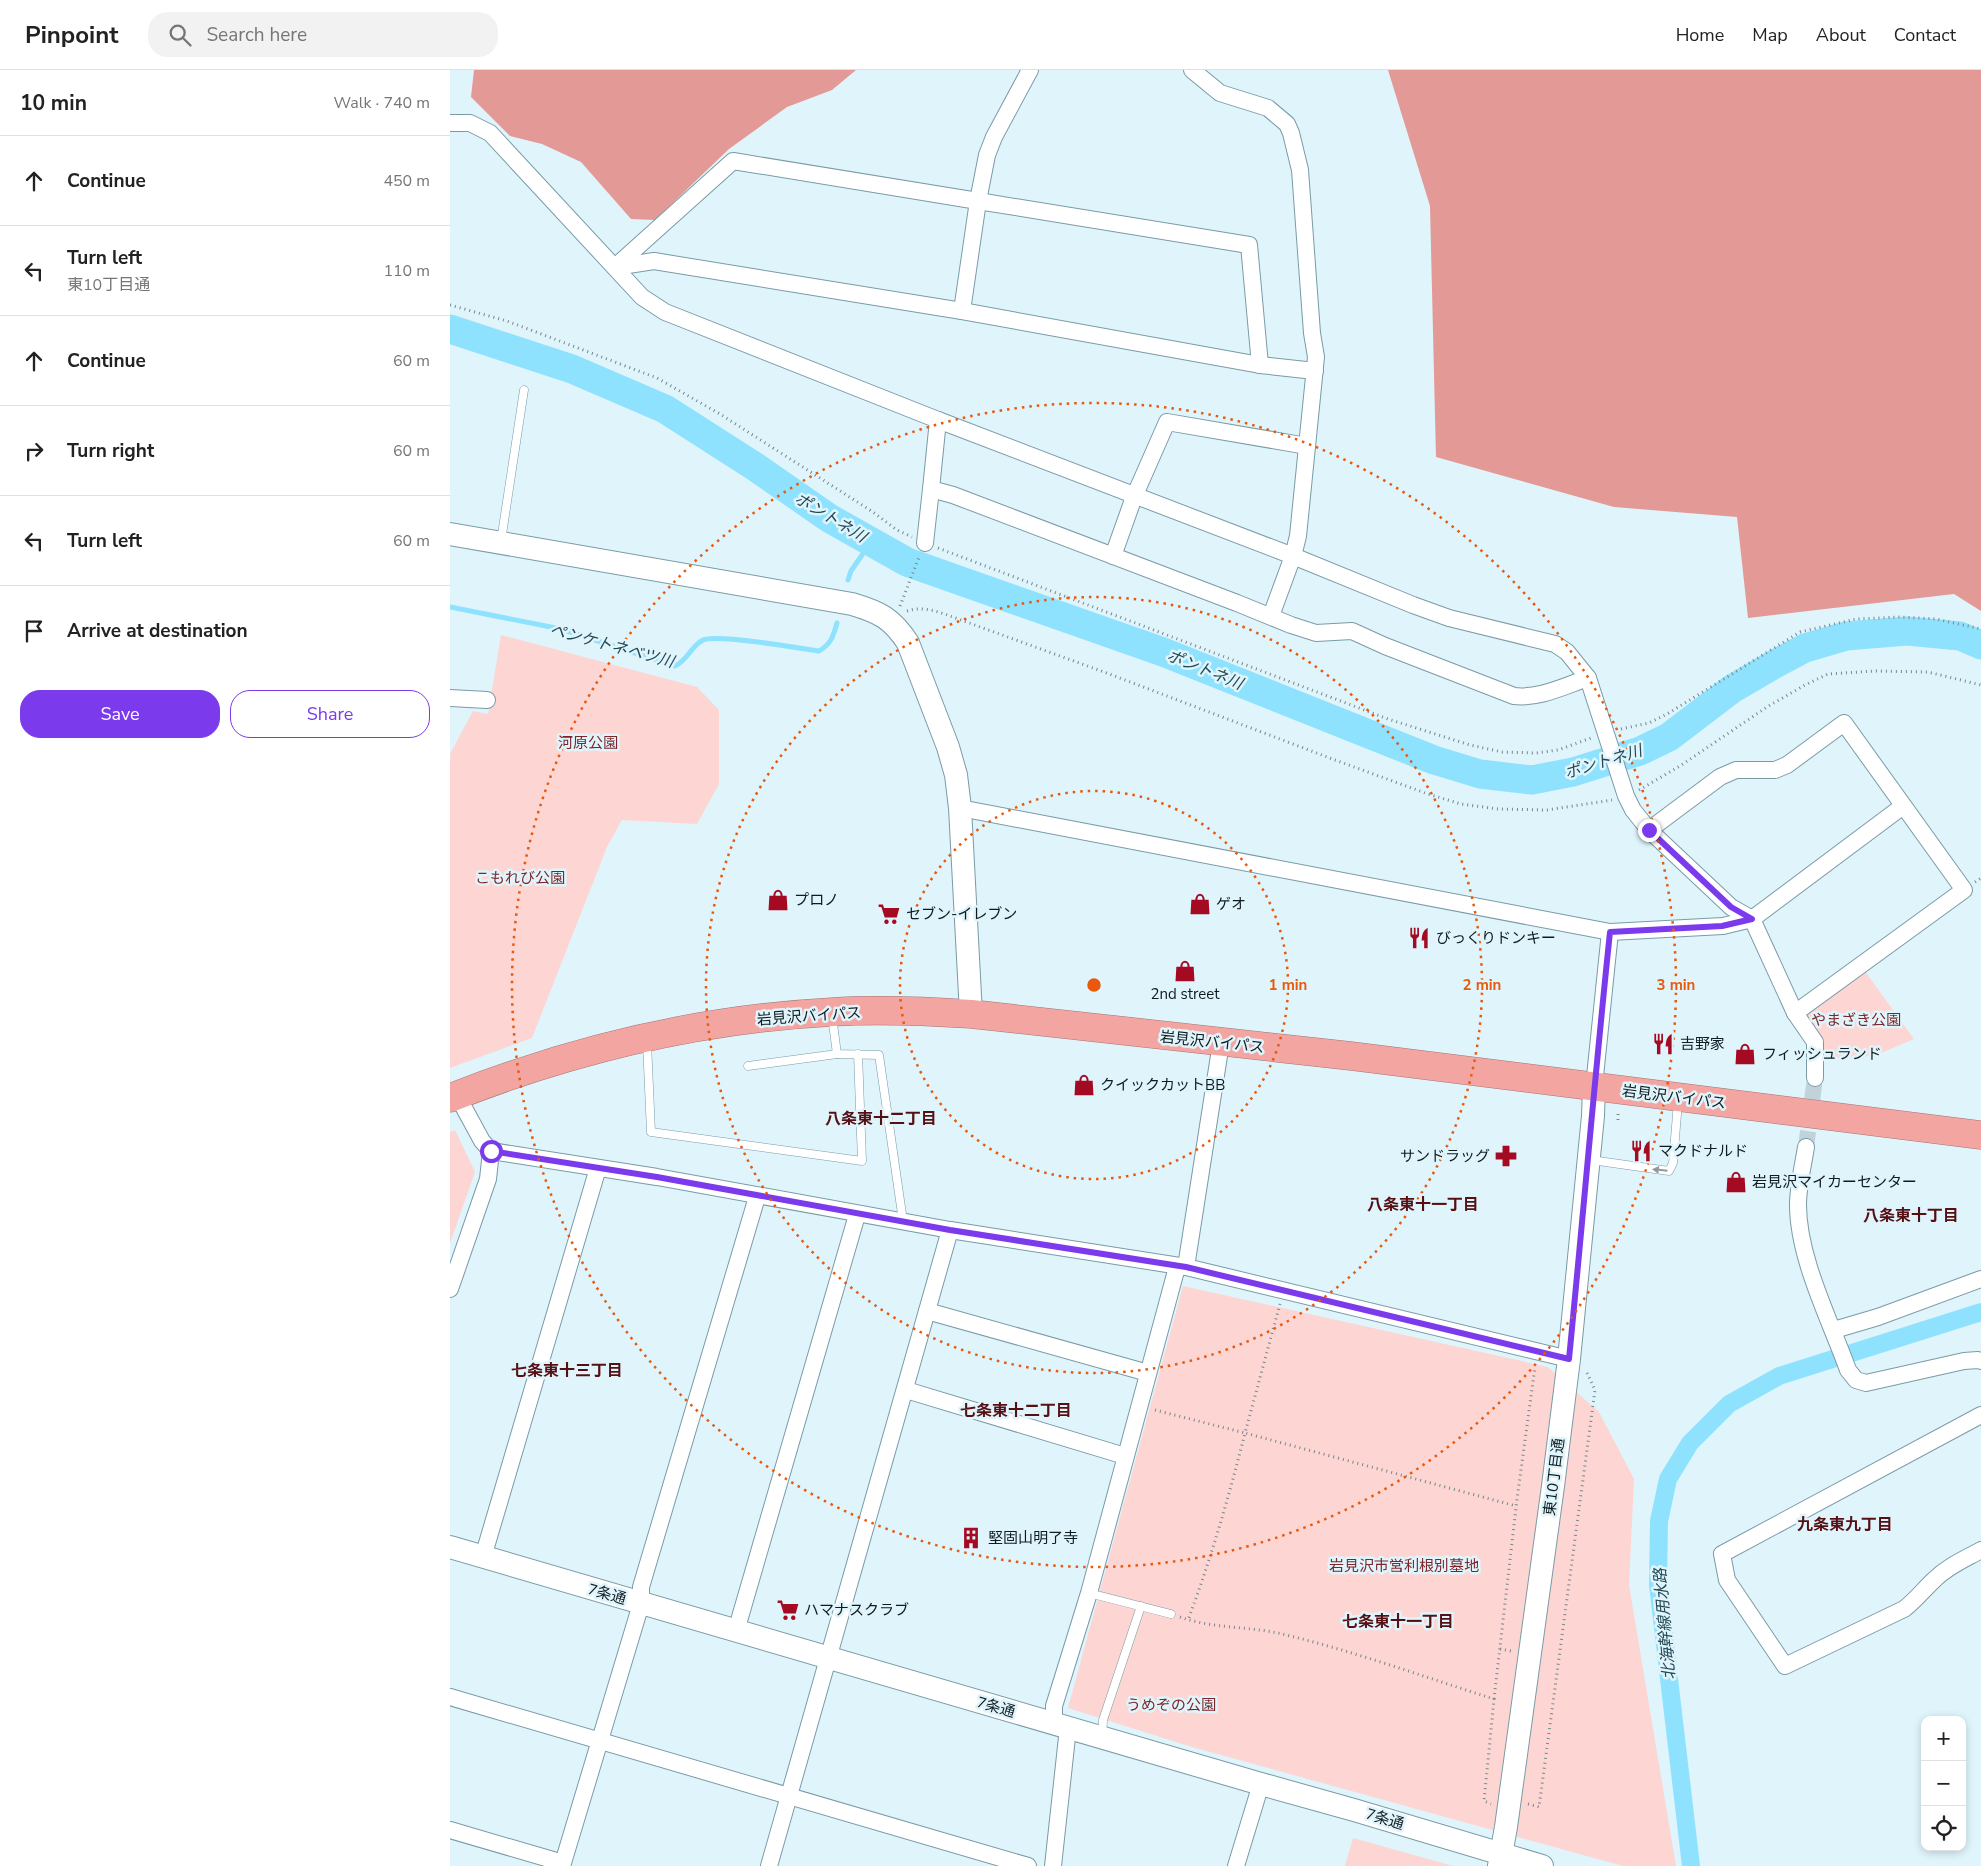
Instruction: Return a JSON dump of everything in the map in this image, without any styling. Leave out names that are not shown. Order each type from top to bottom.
[{"type":"highway","name":"岩見沢バイパス","points":[[454,1096],[510,1075],[585,1052],[734,1022],[832,1012],[926,1011],[971,1014],[1351,1056],[1981,1135]]},
{"type":"street","points":[[962,311],[978,201],[987,156],[994,137],[1030,70]]},
{"type":"street","points":[[1192,70],[1220,92],[1268,108],[1287,124],[1300,170],[1312,333],[1316,350],[1315,371],[1298,536],[1293,556],[1271,616]]},
{"type":"street","points":[[450,123],[470,123],[490,133],[642,297],[665,312],[1134,497],[1293,556],[1449,618],[1555,644],[1567,652],[1588,678],[1624,791],[1633,810],[1649,830],[1731,907],[1752,919],[1796,1013],[1815,1042],[1815,1078]]},
{"type":"street","points":[[615,267],[733,161],[1249,245],[1260,365]]},
{"type":"street","points":[[615,267],[654,261],[962,311],[1260,365],[1315,371]]},
{"type":"street","points":[[924,546],[938,420]]},
{"type":"street","points":[[1113,556],[1134,497],[1167,422],[1307,446]]},
{"type":"street","points":[[931,489],[953,495],[1316,633],[1352,631],[1385,646],[1514,696],[1524,697],[1542,694],[1588,678]]},
{"type":"street","points":[[450,534],[852,604],[873,610],[890,620],[899,629],[908,643],[938,718],[956,775],[960,808],[971,1014]]},
{"type":"street","points":[[450,698],[487,700]]},
{"type":"street","points":[[1649,830],[1720,777],[1736,770],[1775,770],[1787,765],[1844,723],[1964,890],[1796,1013]]},
{"type":"street","points":[[960,808],[1610,932],[1722,926],[1752,919],[1903,806]]},
{"type":"street","points":[[1594,1086],[1610,932]]},
{"type":"street","points":[[1053,1866],[1061,1726],[1054,1706],[1089,1593],[1148,1373],[1181,1267],[1221,1043]]},
{"type":"street","name":"東10丁目通","points":[[1501,1860],[1554,1486],[1569,1359],[1594,1086]]},
{"type":"street","points":[[454,1096],[482,1142],[491,1151],[950,1230],[1181,1267],[1569,1359]]},
{"type":"street","points":[[1806,1147],[1798,1204],[1800,1229],[1805,1252],[1848,1370],[1856,1380],[1866,1383],[1964,1361],[1981,1361]]},
{"type":"street","points":[[450,1289],[488,1179],[491,1151]]},
{"type":"street","points":[[483,1557],[598,1168]]},
{"type":"street","points":[[450,1830],[566,1865],[600,1740],[641,1604],[641,1587],[757,1197]]},
{"type":"street","points":[[736,1631],[857,1214]]},
{"type":"street","points":[[769,1866],[950,1230]]},
{"type":"street","points":[[1836,1336],[1878,1317],[1981,1279]]},
{"type":"street","points":[[927,1311],[1148,1373]]},
{"type":"street","points":[[906,1390],[1125,1456]]},
{"type":"street","points":[[1981,1415],[1722,1554],[1727,1580],[1785,1666],[1904,1609],[1917,1599],[1935,1578],[1950,1567],[1981,1550]]},
{"type":"street","name":"7条通","points":[[450,1547],[1354,1810],[1501,1860],[1542,1866]]},
{"type":"street","points":[[450,1697],[1028,1866]]},
{"type":"street","points":[[1236,1866],[1261,1784]]},
{"type":"lane","points":[[500,543],[524,390]]},
{"type":"lane","points":[[832,1012],[837,1054]]},
{"type":"lane","points":[[647,1038],[651,1132],[862,1160],[858,1054]]},
{"type":"lane","points":[[748,1066],[837,1054],[879,1055],[903,1222]]},
{"type":"lane","points":[[1588,1160],[1669,1171],[1673,1163],[1678,1098]]},
{"type":"lane","points":[[1089,1593],[1171,1614]]},
{"type":"lane","points":[[1102,1738],[1103,1720],[1141,1606]]},
{"type":"path","points":[[450,305],[507,321],[657,378],[720,414],[924,546],[1388,719],[1470,745],[1502,752],[1558,750],[1607,736],[1667,714],[1800,632],[1856,618],[1901,617],[1936,619],[1981,629]]},
{"type":"path","points":[[900,606],[924,546]]},
{"type":"path","points":[[906,612],[913,609],[929,609],[1428,794],[1462,804],[1498,808],[1547,810],[1605,802],[1624,791],[1680,766],[1767,707],[1804,685],[1828,674],[1875,671],[1928,672],[1981,685]]},
{"type":"path","points":[[1188,1620],[1201,1586],[1228,1498],[1284,1291]]},
{"type":"path","points":[[1492,1804],[1484,1801],[1494,1699],[1516,1506],[1537,1351]]},
{"type":"path","points":[[1527,1804],[1539,1807],[1595,1390],[1588,1375],[1569,1359]]},
{"type":"path","points":[[1139,1406],[1246,1432],[1516,1506]]},
{"type":"path","points":[[1171,1614],[1188,1620],[1281,1634],[1355,1654],[1494,1699]]},
{"type":"path","points":[[1500,1648],[1513,1651]]},
{"type":"green space","points":[[501,635],[697,687],[719,710],[719,784],[697,824],[622,820],[607,847],[532,1038],[450,1068],[450,754],[473,711],[488,714]]},
{"type":"green space","name":"やまざき公園","points":[[1864,970],[1914,1039],[1874,1056],[1827,1058],[1820,1039],[1803,1014]]},
{"type":"green space","points":[[455,1130],[475,1172],[450,1243],[450,1132]]},
{"type":"green space","name":"岩見沢市営利根別墓地","points":[[1183,1286],[1548,1367],[1599,1412],[1634,1479],[1629,1585],[1676,1866],[1623,1866],[1192,1747],[1068,1708]]},
{"type":"green space","points":[[1353,1838],[1453,1866],[1345,1866]]},
{"type":"shaded area","points":[[474,70],[856,70],[832,90],[787,107],[729,149],[655,220],[631,219],[581,162],[542,144],[510,136],[471,97]]},
{"type":"shaded area","points":[[1388,70],[1981,70],[1981,611],[1954,594],[1748,618],[1737,517],[1614,507],[1436,457],[1430,206]]},
{"type":"waterway","name":"ポントネ川","points":[[450,329],[572,369],[665,409],[754,466],[829,518],[907,562],[1163,652],[1434,760],[1480,774],[1532,780],[1573,772],[1640,751],[1669,737],[1732,689],[1773,665],[1805,648],[1846,636],[1907,631],[1960,636],[1981,645]]},
{"type":"waterway","name":"ペンケトネベツ川","points":[[848,580],[851,571],[871,542]]},
{"type":"waterway","name":"ペンケトネベツ川","points":[[450,607],[561,629],[675,666],[695,646],[703,640],[711,639],[741,640],[819,651],[831,640],[837,623]]},
{"type":"waterway","name":"北海幹線用水路","points":[[1691,1866],[1658,1585],[1659,1521],[1668,1479],[1690,1443],[1729,1404],[1779,1376],[1981,1312]]},
{"type":"tunnel","points":[[1806,1147],[1815,1078]]},
{"type":"place","name":"プロノ","points":[[778,900]]},
{"type":"place","name":"ゲオ","points":[[1200,904]]},
{"type":"place","name":"セブン-イレブン","points":[[889,914]]},
{"type":"place","name":"びっくりドンキー","points":[[1419,938]]},
{"type":"place","name":"2nd street","points":[[1185,971]]},
{"type":"place","name":"吉野家","points":[[1663,1044]]},
{"type":"place","name":"フィッシュランド","points":[[1745,1054]]},
{"type":"place","name":"クイックカットBB","points":[[1084,1085]]},
{"type":"place","name":"マクドナルド","points":[[1641,1151]]},
{"type":"place","name":"サンドラッグ","points":[[1506,1156]]},
{"type":"place","name":"岩見沢マイカーセンター","points":[[1736,1182]]},
{"type":"place","name":"堅固山明了寺","points":[[971,1538]]},
{"type":"place","name":"ハマナスクラブ","points":[[788,1610]]},
{"type":"district","name":"八条東十二丁目","points":[[881,1118]]},
{"type":"district","name":"八条東十一丁目","points":[[1423,1204]]},
{"type":"district","name":"八条東十丁目","points":[[1911,1215]]},
{"type":"district","name":"七条東十三丁目","points":[[567,1370]]},
{"type":"district","name":"七条東十二丁目","points":[[1016,1410]]},
{"type":"district","name":"九条東九丁目","points":[[1845,1524]]},
{"type":"district","name":"七条東十一丁目","points":[[1398,1621]]},
{"type":"route","points":[[491,1151],[657,1177],[757,1197],[950,1230],[1186,1267],[1569,1359],[1593,1116],[1596,1062],[1610,932],[1722,926],[1752,919],[1731,907],[1649,830]]},
{"type":"park label","name":"河原公園","points":[[588,743]]},
{"type":"park label","name":"こもれび公園","points":[[520,878]]},
{"type":"park label","name":"うめぞの公園","points":[[1171,1705]]}]
